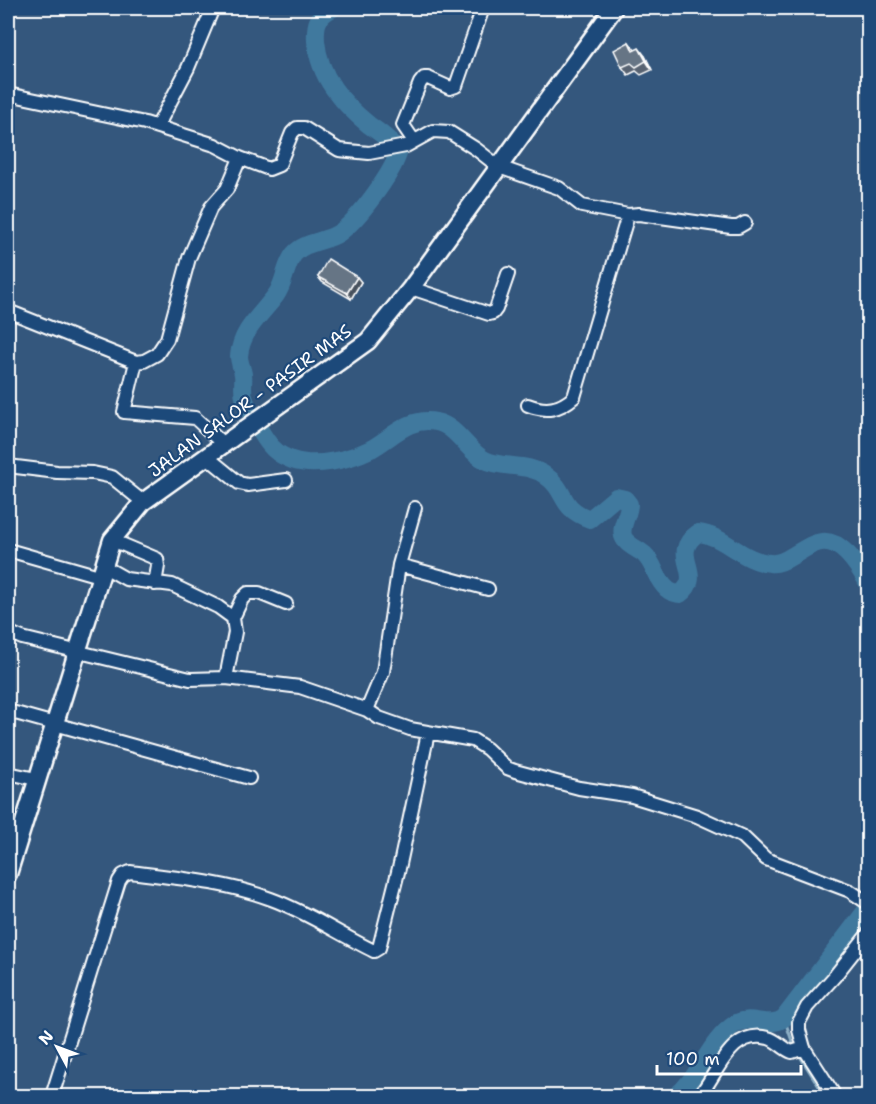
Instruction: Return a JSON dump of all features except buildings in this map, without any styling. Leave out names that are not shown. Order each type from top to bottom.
[{"type":"main road","name":"JALAN SALOR - PASIR MAS","points":[[8,873],[112,540],[143,502],[368,342],[411,288],[614,8]]},
{"type":"street","points":[[157,127],[188,68],[213,8]]},
{"type":"street","points":[[410,144],[403,125],[420,83],[424,78],[428,78],[450,88],[456,86],[483,8]]},
{"type":"street","points":[[8,94],[157,127],[215,145],[268,169],[279,165],[292,133],[297,128],[304,128],[339,150],[369,153],[410,144],[433,131],[449,132],[477,149],[499,167],[558,188],[582,207],[731,228],[745,223]]},
{"type":"street","points":[[8,311],[136,362],[144,361],[157,354],[167,339],[189,258],[211,207],[227,189],[240,158]]},
{"type":"street","points":[[528,405],[540,410],[554,409],[564,406],[574,397],[628,215]]},
{"type":"street","points":[[411,288],[489,314],[496,309],[508,274]]},
{"type":"street","points":[[136,362],[124,412],[195,418],[223,444]]},
{"type":"street","points":[[206,456],[239,483],[248,485],[286,480]]},
{"type":"street","points":[[8,466],[57,472],[93,473],[112,477],[143,502]]},
{"type":"street","points":[[367,710],[382,672],[399,565],[415,508]]},
{"type":"street","points":[[112,540],[157,559],[155,584]]},
{"type":"street","points":[[8,550],[101,571],[126,579],[172,585],[191,593],[233,618]]},
{"type":"street","points":[[399,565],[488,589]]},
{"type":"street","points":[[226,678],[235,632],[233,618],[242,599],[248,593],[259,593],[286,604]]},
{"type":"street","points":[[8,632],[22,638],[190,679],[226,678],[300,687],[367,710],[379,718],[410,729],[473,740],[487,749],[507,768],[515,771],[579,788],[632,796],[697,816],[743,837],[758,854],[766,859],[850,891],[868,902]]},
{"type":"street","points":[[8,711],[249,778]]},
{"type":"street","points":[[52,1096],[123,874],[130,872],[229,886],[271,899],[374,951],[379,948],[400,864],[428,733]]},
{"type":"street","points":[[8,773],[36,779]]},
{"type":"street","points":[[835,1096],[804,1048],[799,1030],[802,1014],[868,934]]},
{"type":"street","points":[[699,1096],[730,1050],[740,1040],[767,1037],[792,1052],[804,1048]]},
{"type":"waterway","points":[[333,8],[320,17],[316,30],[318,54],[327,78],[341,98],[359,117],[389,141],[398,154],[381,185],[347,227],[334,236],[304,246],[294,254],[279,290],[244,338],[239,356],[244,397],[257,426],[272,447],[279,454],[292,460],[311,463],[332,462],[371,449],[409,425],[418,422],[436,422],[450,428],[485,460],[531,469],[546,476],[558,488],[568,505],[580,515],[590,519],[616,497],[625,499],[629,504],[623,528],[624,539],[648,558],[660,581],[672,592],[680,594],[687,587],[690,579],[686,549],[689,541],[698,533],[716,538],[760,562],[770,563],[785,560],[817,543],[833,544],[848,554],[868,583]]},
{"type":"waterway","points":[[676,1096],[692,1079],[718,1040],[735,1024],[747,1020],[772,1022],[784,1018],[868,908]]},
{"type":"waterway","points":[[784,1018],[793,1044]]},
{"type":"waterway","points":[[801,1058],[825,1096]]}]
